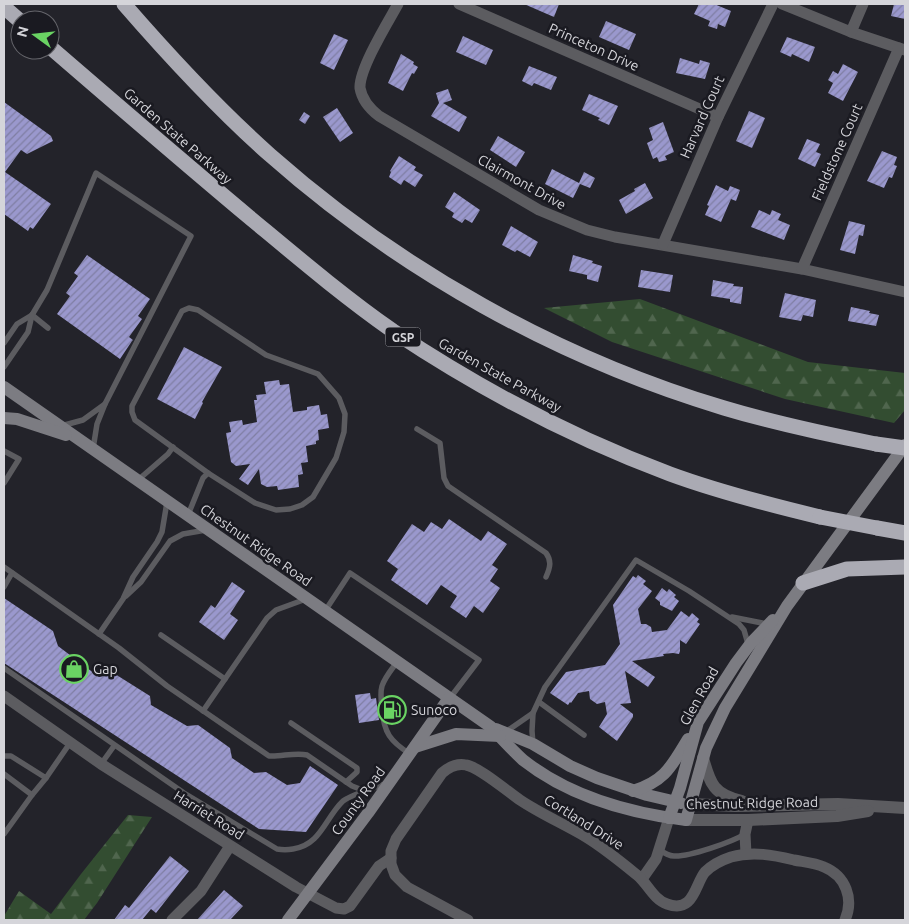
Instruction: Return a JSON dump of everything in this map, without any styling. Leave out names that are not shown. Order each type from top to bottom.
[{"type":"highway","points":[[124,4],[196,84],[277,161],[318,195],[380,241],[476,301],[576,352],[625,373],[722,408],[773,422],[876,444],[905,446]]},
{"type":"highway","name":"Garden State Parkway","points":[[60,55],[308,266],[392,330],[436,358],[527,410],[622,454],[670,474],[719,490],[820,517],[905,532]]},
{"type":"highway","points":[[803,583],[847,569],[905,567]]},
{"type":"main road","name":"Chestnut Ridge Road","points":[[4,387],[499,732],[523,759],[557,781],[578,792],[619,808],[686,820]]},
{"type":"main road","points":[[4,418],[17,419],[79,440]]},
{"type":"main road","name":"Glen Road","points":[[686,820],[711,736],[726,708],[787,606],[905,446]]},
{"type":"main road","name":"Glen Road","points":[[669,818],[698,722],[748,646],[787,606]]},
{"type":"main road","name":"County Road","points":[[288,920],[391,781],[449,698]]},
{"type":"main road","points":[[633,791],[651,784],[662,777],[672,765],[698,722]]},
{"type":"main road","name":"Chestnut Ridge Road","points":[[499,732],[533,744],[584,773],[633,791],[675,802],[691,804]]},
{"type":"main road","points":[[412,750],[456,734],[499,732]]},
{"type":"street","name":"Clairmont Drive","points":[[398,4],[361,78],[361,92],[368,105],[373,111],[523,201],[555,218],[600,233],[802,269],[905,292]]},
{"type":"street","name":"Princeton Drive","points":[[459,4],[718,117]]},
{"type":"street","name":"Harvard Court","points":[[663,244],[718,117],[773,4]]},
{"type":"street","points":[[782,4],[851,32],[902,49]]},
{"type":"street","points":[[851,32],[863,4]]},
{"type":"street","name":"Fieldstone Court","points":[[802,269],[902,49]]},
{"type":"street","name":"Harriet Road","points":[[4,696],[101,764],[230,846],[336,908],[346,909],[378,866],[390,858]]},
{"type":"street","points":[[704,758],[712,783],[721,794],[730,799],[762,806]]},
{"type":"street","name":"Cortland Drive","points":[[390,858],[396,839],[442,774],[449,768],[457,765],[466,765],[474,768],[531,807],[593,842],[642,879],[662,902],[672,905],[682,904],[695,895],[702,877],[709,868],[722,861],[746,854],[760,853],[823,867],[834,872],[843,883],[848,896],[848,909],[845,920]]},
{"type":"street","name":"Chestnut Ridge Road","points":[[691,804],[762,806],[838,804],[905,808]]},
{"type":"street","name":"Chestnut Ridge Road","points":[[686,820],[748,820],[837,816],[890,808]]},
{"type":"street","points":[[642,879],[656,860],[669,818]]},
{"type":"street","points":[[746,854],[745,834],[748,820]]},
{"type":"street","points":[[172,920],[201,891],[230,846]]},
{"type":"street","points":[[390,858],[395,875],[407,888],[468,920]]},
{"type":"lane","points":[[4,367],[28,332],[32,315],[52,282],[96,173],[191,236],[104,404],[97,424],[93,449]]},
{"type":"lane","points":[[189,308],[198,310],[266,355],[318,374],[339,398],[345,414],[344,432],[336,458],[312,497],[302,505],[290,509],[276,510],[266,507],[255,503],[208,473],[135,420],[132,412],[132,406],[182,311],[189,308]]},
{"type":"lane","points":[[32,315],[48,328]]},
{"type":"lane","points":[[4,344],[17,324],[32,315]]},
{"type":"lane","points":[[61,427],[83,420],[104,404]]},
{"type":"lane","points":[[417,429],[440,443],[444,478],[448,486],[546,553],[550,558],[551,564],[546,577]]},
{"type":"lane","points":[[138,480],[168,454],[172,448]]},
{"type":"lane","points":[[4,451],[19,459],[4,483]]},
{"type":"lane","points":[[188,515],[203,478],[208,473]]},
{"type":"lane","points":[[99,634],[123,599],[133,577],[157,542],[162,532],[168,500]]},
{"type":"lane","points":[[123,599],[141,582],[170,542],[183,534],[208,529]]},
{"type":"lane","points":[[533,744],[533,713],[545,687],[636,560],[729,617],[744,630],[748,646]]},
{"type":"lane","points":[[4,567],[99,634],[167,686],[269,756],[283,757],[299,754],[307,756],[346,782],[365,791]]},
{"type":"lane","points":[[4,587],[12,573]]},
{"type":"lane","points":[[325,611],[350,574],[479,660],[449,698]]},
{"type":"lane","points":[[203,711],[262,625],[276,610],[306,599]]},
{"type":"lane","points":[[729,617],[769,624]]},
{"type":"lane","points":[[161,635],[225,679]]},
{"type":"lane","points":[[397,662],[382,686],[380,694],[383,724],[394,742],[412,750]]},
{"type":"lane","points":[[4,668],[184,793],[281,850],[300,848],[309,844],[343,802],[352,795],[391,781]]},
{"type":"lane","points":[[539,702],[584,734]]},
{"type":"lane","points":[[499,732],[533,713]]},
{"type":"lane","points":[[291,723],[357,768],[357,772],[346,782]]},
{"type":"lane","points":[[4,834],[70,743]]},
{"type":"lane","points":[[101,764],[114,746]]},
{"type":"lane","points":[[4,756],[11,756],[46,778]]},
{"type":"lane","points":[[4,774],[32,794]]},
{"type":"lane","points":[[660,850],[670,856],[681,856],[727,844],[745,834]]},
{"type":"green space","points":[[640,299],[808,362],[905,373],[905,410],[894,423],[785,399],[612,342],[544,308]]},
{"type":"green space","points":[[128,815],[152,817],[84,920],[4,920],[4,916],[19,891],[51,914]]},
{"type":"building","points":[[524,4],[559,4],[554,17]]},
{"type":"building","points":[[699,4],[714,4],[731,11],[725,27],[718,24],[717,29],[708,26],[710,21],[694,14]]},
{"type":"building","points":[[894,4],[905,4],[905,19],[891,16]]},
{"type":"building","points":[[606,21],[636,34],[629,50],[599,37]]},
{"type":"building","points":[[334,34],[348,40],[334,70],[320,63]]},
{"type":"building","points":[[463,36],[493,50],[486,65],[456,52]]},
{"type":"building","points":[[787,37],[815,47],[809,62],[792,54],[791,57],[780,52]]},
{"type":"building","points":[[401,54],[414,62],[413,64],[418,67],[414,74],[412,73],[403,91],[388,83]]},
{"type":"building","points":[[680,58],[699,64],[700,60],[710,63],[705,79],[676,73]]},
{"type":"building","points":[[843,64],[858,72],[843,101],[828,93],[833,83],[828,80],[833,71],[838,74]]},
{"type":"building","points":[[529,66],[557,77],[551,90],[534,83],[532,86],[522,81]]},
{"type":"building","points":[[448,89],[452,100],[443,103],[467,117],[459,132],[431,116],[439,103],[436,93]]},
{"type":"building","points":[[589,94],[618,106],[609,125],[598,120],[600,118],[582,110]]},
{"type":"building","points":[[4,102],[51,136],[53,141],[27,154],[21,150],[5,172],[51,204],[33,229],[30,227],[28,231],[4,214]]},
{"type":"building","points":[[337,108],[353,133],[340,142],[323,117]]},
{"type":"building","points":[[749,111],[765,118],[752,148],[736,141]]},
{"type":"building","points":[[304,112],[310,116],[305,124],[299,120]]},
{"type":"building","points":[[663,122],[674,152],[665,156],[667,160],[659,162],[657,157],[653,159],[647,143],[653,140],[649,128]]},
{"type":"building","points":[[498,136],[525,152],[516,167],[490,150]]},
{"type":"building","points":[[807,139],[820,144],[816,152],[821,154],[815,167],[798,159]]},
{"type":"building","points":[[882,151],[897,157],[894,165],[897,166],[892,178],[889,177],[884,188],[867,181]]},
{"type":"building","points":[[399,156],[416,167],[414,170],[423,175],[415,187],[404,180],[401,185],[389,177],[390,171]]},
{"type":"building","points":[[552,169],[579,183],[584,172],[595,178],[590,188],[580,184],[573,198],[545,184]]},
{"type":"building","points":[[645,183],[653,198],[626,214],[619,200]]},
{"type":"building","points":[[716,185],[728,191],[730,186],[740,190],[736,201],[731,199],[721,222],[705,215],[709,206],[707,205]]},
{"type":"building","points":[[454,192],[480,210],[472,223],[465,219],[462,223],[452,217],[454,213],[445,207]]},
{"type":"building","points":[[759,210],[770,215],[772,210],[781,214],[778,220],[790,225],[784,240],[751,227]]},
{"type":"building","points":[[849,221],[865,225],[863,236],[859,235],[855,254],[840,250]]},
{"type":"building","points":[[511,226],[538,242],[530,257],[502,245]]},
{"type":"building","points":[[87,255],[150,299],[138,316],[142,319],[129,337],[133,340],[120,359],[57,314],[70,296],[66,293],[78,276],[74,273]]},
{"type":"building","points":[[573,255],[602,266],[598,282],[587,279],[587,275],[569,271]]},
{"type":"building","points":[[641,270],[673,275],[670,292],[638,287]]},
{"type":"building","points":[[713,280],[743,287],[741,304],[730,302],[730,299],[711,296]]},
{"type":"building","points":[[785,293],[816,300],[813,317],[803,315],[801,321],[779,317]]},
{"type":"building","points":[[851,307],[879,315],[876,326],[848,321]]},
{"type":"building","points":[[184,347],[222,367],[202,402],[195,419],[157,399]]},
{"type":"building","points":[[279,380],[280,385],[289,384],[293,412],[307,410],[307,407],[319,405],[321,415],[327,414],[329,428],[318,430],[319,440],[316,441],[316,444],[306,446],[308,462],[301,463],[303,474],[298,475],[299,487],[278,490],[277,486],[267,487],[261,484],[259,469],[248,485],[239,479],[250,464],[236,466],[231,462],[226,433],[231,432],[229,422],[242,420],[243,425],[257,422],[254,400],[257,400],[256,395],[266,394],[264,382]]},
{"type":"building","points":[[449,519],[481,541],[488,531],[507,544],[492,565],[498,569],[490,581],[500,588],[483,613],[474,606],[466,618],[450,607],[457,596],[441,585],[427,605],[391,580],[398,569],[387,561],[412,524],[424,532],[431,522],[442,529]]},
{"type":"building","points":[[638,575],[646,581],[643,584],[652,591],[638,609],[641,624],[651,627],[652,632],[667,630],[681,611],[689,617],[692,613],[699,619],[697,622],[700,624],[686,644],[680,640],[679,654],[663,654],[664,656],[632,661],[655,677],[648,687],[625,671],[631,703],[620,704],[633,714],[633,717],[617,741],[599,727],[607,714],[605,702],[597,704],[590,699],[589,691],[578,693],[568,705],[550,693],[566,672],[605,665],[620,644],[613,605],[633,576],[636,578]]},
{"type":"building","points":[[232,582],[245,591],[230,614],[238,620],[224,640],[199,622],[211,605],[215,608]]},
{"type":"building","points":[[662,588],[667,592],[669,589],[676,595],[674,597],[679,601],[672,611],[660,605],[660,602],[655,598]]},
{"type":"building","points":[[4,598],[53,631],[58,646],[99,677],[115,674],[150,696],[151,705],[187,726],[198,725],[230,748],[232,758],[254,773],[266,772],[287,785],[300,783],[310,766],[338,785],[306,832],[259,829],[4,663]]},
{"type":"building","points":[[370,693],[371,699],[376,698],[379,720],[359,723],[355,695]]},
{"type":"building","name":"Sunoco","points":[[396,696],[399,723],[389,724],[386,697]]},
{"type":"building","points":[[170,856],[189,871],[156,913],[151,909],[142,920],[114,920],[125,905],[129,908]]},
{"type":"building","points":[[224,890],[243,906],[230,920],[197,920]]},
{"type":"place","name":"Gap","points":[[74,669]]},
{"type":"place","name":"Sunoco","points":[[392,710]]}]
